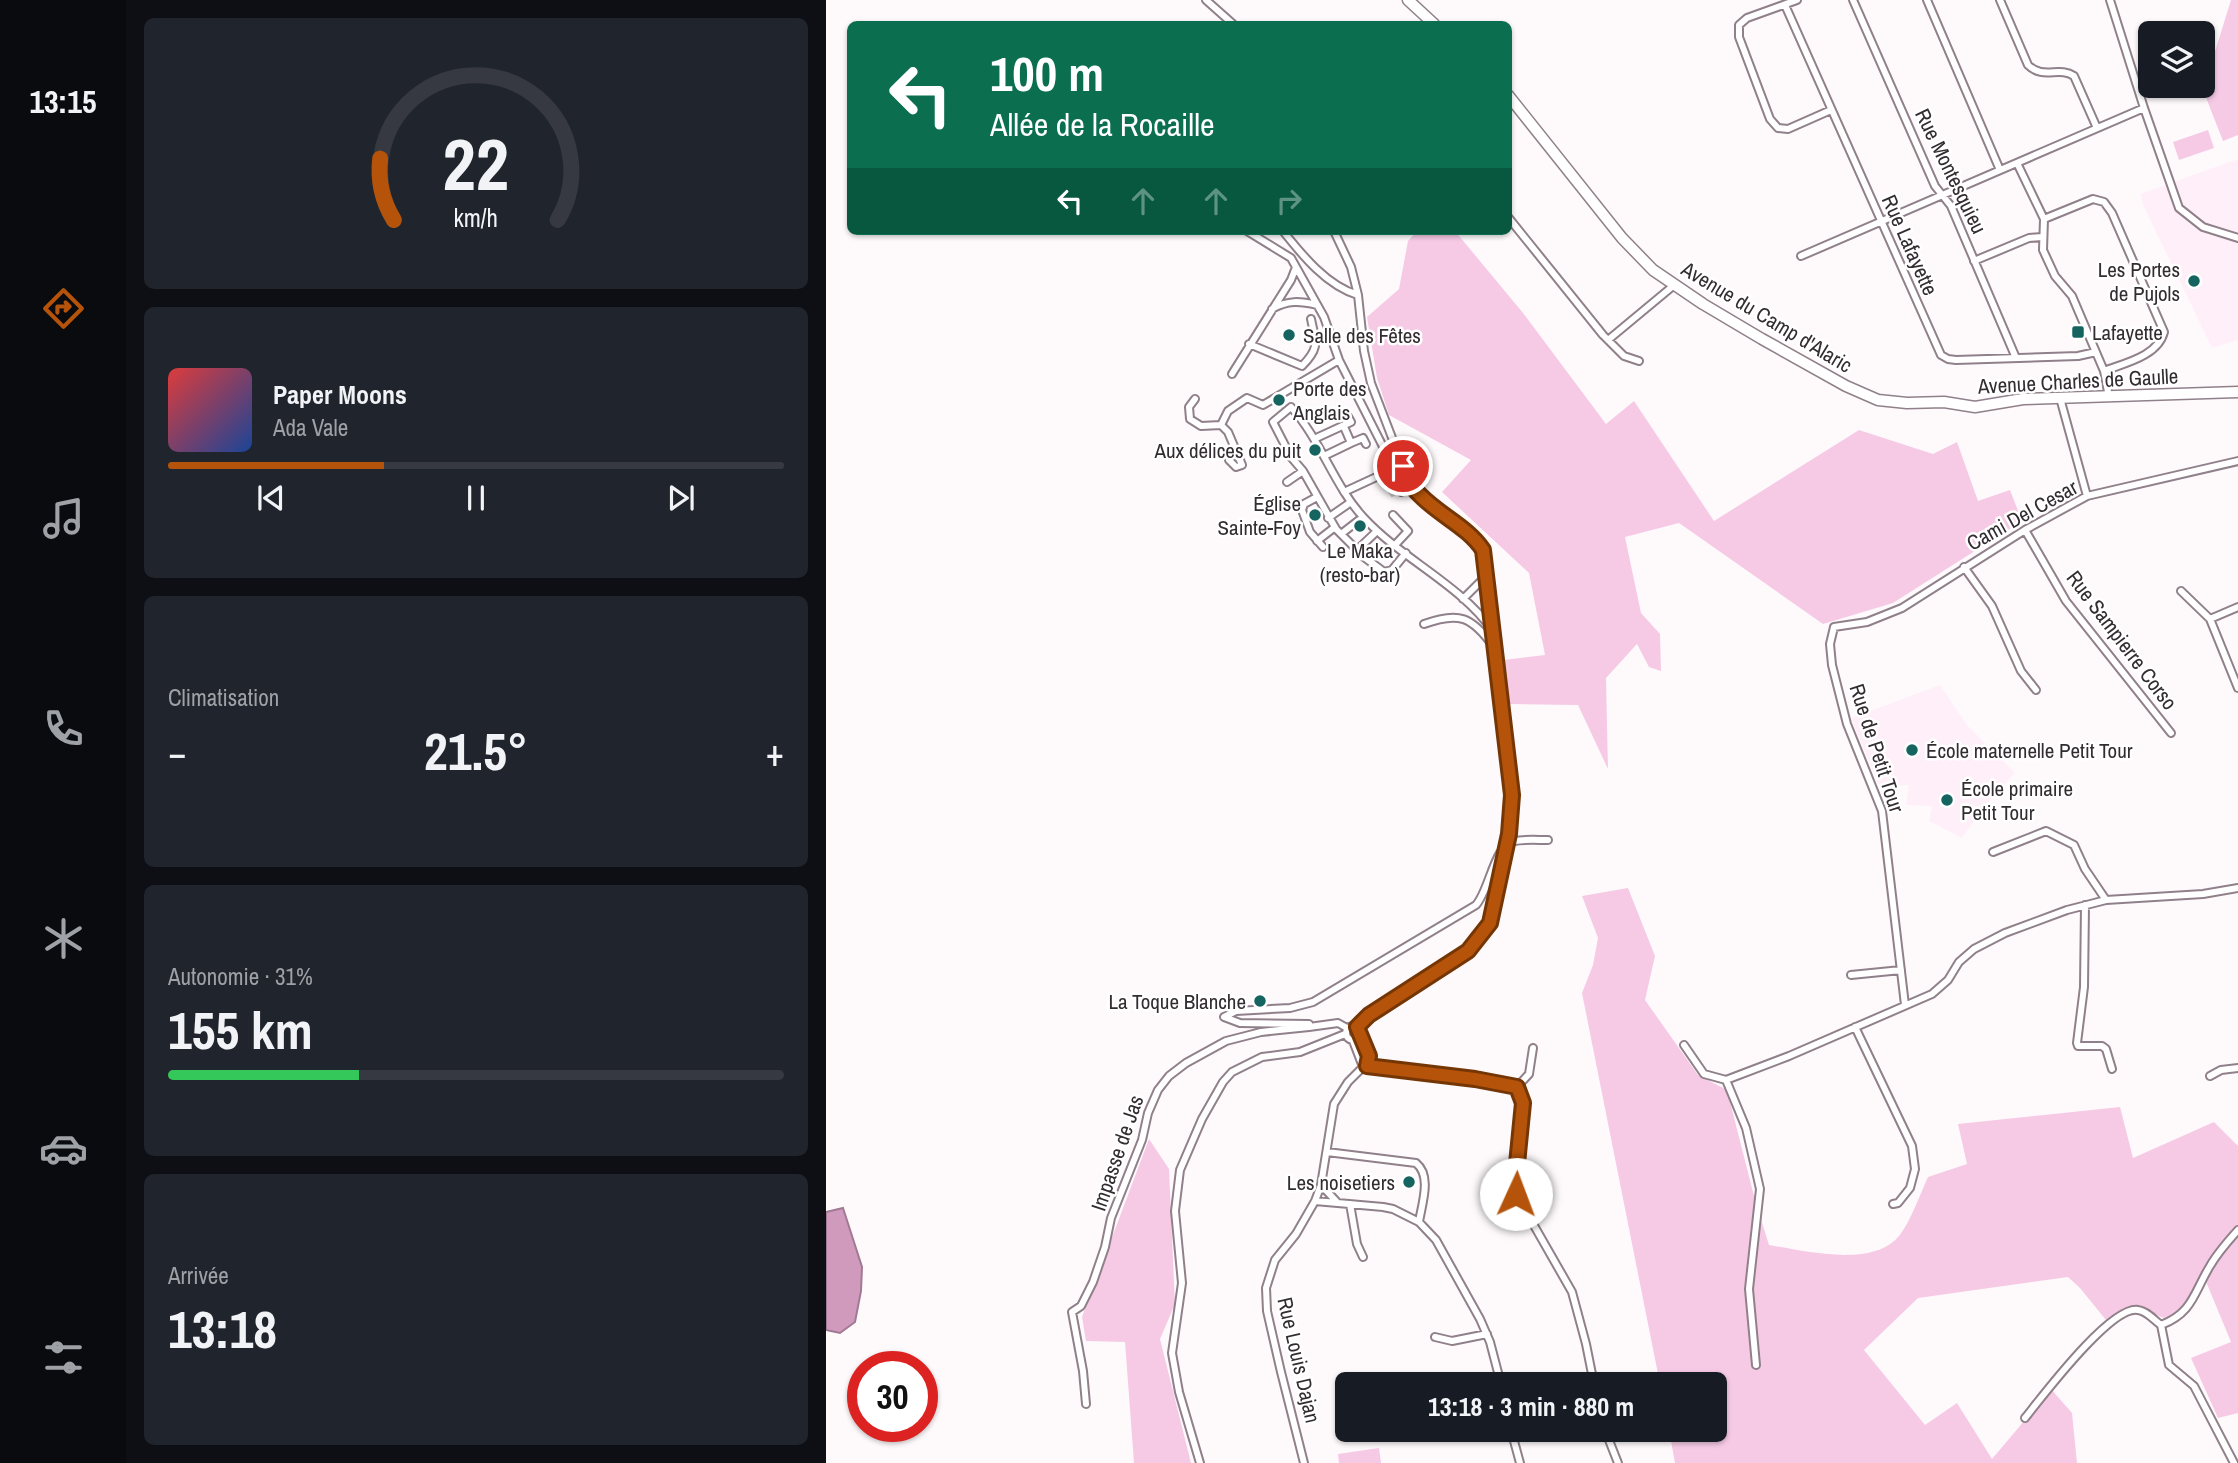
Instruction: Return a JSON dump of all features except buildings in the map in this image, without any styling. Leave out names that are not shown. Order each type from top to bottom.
[{"type":"main road","points":[[1408,0],[1431,21]]},
{"type":"main road","name":"Avenue du Camp d'Alaric","points":[[1512,100],[1622,238],[1653,270],[1674,286],[1846,386],[1878,400]]},
{"type":"main road","name":"Avenue Charles de Gaulle","points":[[1878,400],[1907,403],[1944,402],[1975,407],[2023,399],[2238,393]]},
{"type":"street","points":[[1206,0],[1230,21]]},
{"type":"street","points":[[1797,0],[1746,18],[1738,30],[1773,124],[1783,130],[1830,110]]},
{"type":"street","name":"Rue Montesquieu","points":[[1853,0],[1935,186],[1951,206],[2016,358]]},
{"type":"street","points":[[1927,0],[2000,170]]},
{"type":"street","points":[[2000,0],[2028,65],[2044,74],[2061,70],[2074,76],[2097,128]]},
{"type":"street","points":[[2110,0],[2179,208],[2203,227],[2238,238]]},
{"type":"street","name":"Rue Lafayette","points":[[1785,5],[1941,355],[1956,360],[2078,356],[2096,352]]},
{"type":"street","points":[[1801,256],[2144,108]]},
{"type":"street","points":[[2017,163],[2044,219],[2043,250],[2052,272],[2069,291],[2104,371],[2109,397]]},
{"type":"street","points":[[2044,219],[2093,199],[2104,202],[2112,213],[2164,332],[2154,349],[2104,371]]},
{"type":"street","points":[[1512,222],[1608,340],[1624,356],[1639,361]]},
{"type":"street","points":[[1254,235],[1291,258],[1317,305],[1339,360],[1400,488]]},
{"type":"street","points":[[1286,235],[1314,267],[1332,281],[1358,295]]},
{"type":"street","points":[[1336,235],[1351,267],[1358,295],[1364,351],[1371,383],[1409,482],[1420,495],[1479,543],[1486,561],[1512,795],[1506,845],[1490,923],[1468,951],[1369,1015],[1353,1041]]},
{"type":"street","points":[[1974,261],[2029,237],[2042,237]]},
{"type":"street","points":[[1232,374],[1291,280],[1296,267]]},
{"type":"street","points":[[1608,340],[1674,286]]},
{"type":"street","points":[[1272,309],[1285,302],[1301,301],[1317,305]]},
{"type":"street","points":[[1250,344],[1302,366],[1312,356],[1317,345],[1311,319]]},
{"type":"street","points":[[1221,425],[1228,411],[1247,398],[1262,405],[1339,360]]},
{"type":"street","points":[[2060,398],[2087,496]]},
{"type":"street","points":[[1195,399],[1189,407],[1189,419],[1201,426],[1221,425],[1228,432],[1242,465],[1236,467],[1228,460]]},
{"type":"street","points":[[1406,553],[1392,570],[1384,572],[1357,550],[1328,517],[1273,422],[1290,407],[1314,439],[1341,489],[1363,517],[1463,599],[1480,614],[1493,631]]},
{"type":"street","points":[[1314,439],[1350,422],[1348,415]]},
{"type":"street","points":[[1345,429],[1351,443]]},
{"type":"street","points":[[1324,456],[1363,438],[1366,444]]},
{"type":"street","name":"Cami Del Cesar","points":[[1834,627],[1867,622],[1902,608],[2025,530],[2087,496],[2238,461]]},
{"type":"street","points":[[1287,482],[1303,471]]},
{"type":"street","points":[[1341,489],[1386,472],[1400,488]]},
{"type":"street","points":[[1400,488],[1409,482]]},
{"type":"street","points":[[1319,499],[1304,504],[1302,510],[1306,524],[1324,547]]},
{"type":"street","points":[[1328,517],[1352,502]]},
{"type":"street","points":[[1341,534],[1363,517]]},
{"type":"street","points":[[1395,518],[1408,531],[1395,545]]},
{"type":"street","points":[[1317,541],[1335,527]]},
{"type":"street","name":"Rue Sampierre Corso","points":[[2025,530],[2066,601],[2171,733]]},
{"type":"street","points":[[1357,550],[1377,531]]},
{"type":"street","points":[[1964,567],[1992,606],[2021,671],[2036,690]]},
{"type":"street","points":[[1463,599],[1487,578]]},
{"type":"street","points":[[2181,591],[2210,619],[2238,688]]},
{"type":"street","points":[[2210,619],[2238,607]]},
{"type":"street","points":[[1424,624],[1450,616],[1466,618],[1482,631],[1494,648]]},
{"type":"street","name":"Rue de Petit Tour","points":[[1834,627],[1830,644],[1832,665],[1847,724],[1882,811],[1905,1005]]},
{"type":"street","points":[[1993,852],[2046,831],[2074,845],[2085,869],[2106,900]]},
{"type":"street","points":[[1365,1067],[1353,1041],[1349,1040],[1346,1031],[1338,1023],[1309,1027],[1308,1024],[1240,1023],[1224,1017],[1236,1011],[1290,1008],[1313,1002],[1476,905],[1488,886],[1502,847],[1511,841],[1548,840]]},
{"type":"street","points":[[1684,1045],[1704,1074],[1726,1080],[1789,1056],[1932,994],[1974,948],[2005,933],[2106,900],[2203,894],[2238,888]]},
{"type":"street","points":[[2085,905],[2084,987],[2077,1043],[2078,1046],[2102,1046],[2106,1049],[2112,1069]]},
{"type":"street","points":[[1851,975],[1901,970]]},
{"type":"street","points":[[1200,1463],[1179,1392],[1172,1353],[1182,1283],[1175,1211],[1180,1170],[1202,1119],[1223,1082],[1232,1072],[1262,1057],[1300,1052],[1346,1031],[1351,1026],[1359,1031],[1369,1056],[1365,1067]]},
{"type":"street","name":"Impasse de Jas","points":[[1086,1404],[1072,1312],[1081,1306],[1093,1282],[1111,1218],[1142,1140],[1147,1113],[1157,1090],[1186,1063],[1226,1041],[1261,1032],[1309,1027]]},
{"type":"street","points":[[1856,1027],[1912,1146],[1914,1170],[1910,1188],[1898,1203],[1894,1204]]},
{"type":"street","points":[[1517,1087],[1529,1073],[1533,1048]]},
{"type":"street","points":[[1365,1067],[1475,1079],[1517,1087]]},
{"type":"street","name":"Rue Louis Dajan","points":[[1304,1463],[1280,1372],[1267,1311],[1266,1288],[1275,1260],[1296,1234],[1321,1185],[1334,1104],[1348,1083],[1365,1067]]},
{"type":"street","points":[[2210,1076],[2221,1070],[2238,1068]]},
{"type":"street","points":[[1726,1080],[1746,1128],[1760,1189],[1749,1289],[1756,1365]]},
{"type":"street","points":[[1517,1087],[1523,1103],[1516,1194],[1572,1292],[1591,1372]]},
{"type":"street","points":[[1327,1152],[1416,1163],[1422,1168],[1425,1181],[1419,1222]]},
{"type":"street","points":[[1321,1185],[1338,1202]]},
{"type":"street","points":[[1315,1201],[1393,1209],[1419,1222],[1436,1240],[1487,1334],[1498,1372]]},
{"type":"street","points":[[1350,1204],[1357,1244],[1363,1256]]},
{"type":"street","points":[[2161,1325],[2172,1321],[2190,1306],[2218,1252],[2238,1230]]},
{"type":"street","points":[[2025,1418],[2072,1359],[2123,1312],[2138,1310],[2161,1325],[2169,1365],[2194,1386],[2234,1463]]},
{"type":"street","points":[[1435,1337],[1452,1341],[1487,1334]]},
{"type":"street","points":[[1514,1442],[1520,1463]]},
{"type":"street","points":[[1610,1442],[1618,1463]]},
{"type":"shaded area","points":[[2231,0],[2238,0],[2238,135],[2223,141],[2206,98],[2215,98],[2215,51]]},
{"type":"shaded area","points":[[2208,130],[2214,148],[2179,160],[2173,142]]},
{"type":"shaded area","points":[[2238,159],[2238,340],[2212,348],[2140,194]]},
{"type":"shaded area","points":[[1413,235],[1458,235],[1523,313],[1606,424],[1634,401],[1714,521],[1859,430],[1933,454],[1957,442],[1978,501],[2010,490],[2022,521],[1893,603],[1823,624],[1679,523],[1625,537],[1641,613],[1660,634],[1661,671],[1649,667],[1637,644],[1606,678],[1608,769],[1578,705],[1508,704],[1504,660],[1545,655],[1529,573],[1442,492],[1471,460],[1389,415],[1377,378],[1367,317],[1399,289],[1408,241]]},
{"type":"shaded area","points":[[1940,685],[1967,725],[2015,773],[1982,809],[1962,838],[1929,821],[1932,806],[1906,805],[1909,785],[1880,787],[1851,718]]},
{"type":"shaded area","points":[[1628,888],[1655,956],[1645,1000],[1698,1075],[1727,1090],[1769,1245],[1838,1255],[1873,1252],[1887,1246],[1903,1230],[1928,1177],[1967,1164],[1958,1124],[2120,1107],[2133,1158],[2214,1122],[2238,1146],[2238,1413],[2218,1418],[2191,1358],[2231,1342],[2202,1272],[2187,1302],[2177,1313],[2165,1318],[2143,1308],[2131,1306],[2119,1310],[2106,1320],[2068,1277],[1918,1298],[1864,1350],[1925,1425],[1957,1403],[1992,1459],[2051,1389],[2072,1413],[2077,1463],[1675,1463],[1671,1442],[1727,1442],[1727,1372],[1658,1372],[1582,993],[1593,965],[1598,938],[1582,896]]},
{"type":"shaded area","points":[[1149,1139],[1169,1169],[1175,1304],[1160,1339],[1191,1463],[1134,1463],[1125,1342],[1086,1341],[1082,1317]]},
{"type":"shaded area","points":[[843,1208],[862,1267],[855,1322],[840,1333],[826,1330],[826,1212]]},
{"type":"shaded area","points":[[1379,1448],[1381,1463],[1339,1463],[1338,1454]]},
{"type":"tunnel","points":[[1277,397],[1286,410]]},
{"type":"tunnel","points":[[1390,495],[1397,490]]},
{"type":"place","name":"Les Portes de Pujols","points":[[2194,281]]},
{"type":"place","name":"Lafayette","points":[[2078,332]]},
{"type":"place","name":"Salle des Fêtes","points":[[1289,335]]},
{"type":"place","name":"Porte des Anglais","points":[[1279,400]]},
{"type":"place","name":"Aux délices du puit","points":[[1315,450]]},
{"type":"place","name":"Église Sainte-Foy","points":[[1315,515]]},
{"type":"place","name":"Le Maka (resto-bar)","points":[[1360,526]]},
{"type":"place","name":"École maternelle Petit Tour","points":[[1912,750]]},
{"type":"place","name":"École primaire Petit Tour","points":[[1947,800]]},
{"type":"place","name":"La Toque Blanche","points":[[1260,1001]]},
{"type":"place","name":"Les noisetiers","points":[[1409,1182]]},
{"type":"route","points":[[1403,466],[1409,482],[1420,495],[1471,536],[1483,550],[1512,807],[1499,884],[1487,929],[1468,951],[1369,1015],[1357,1027],[1369,1056],[1367,1066],[1517,1087],[1523,1103],[1516,1194]]}]
